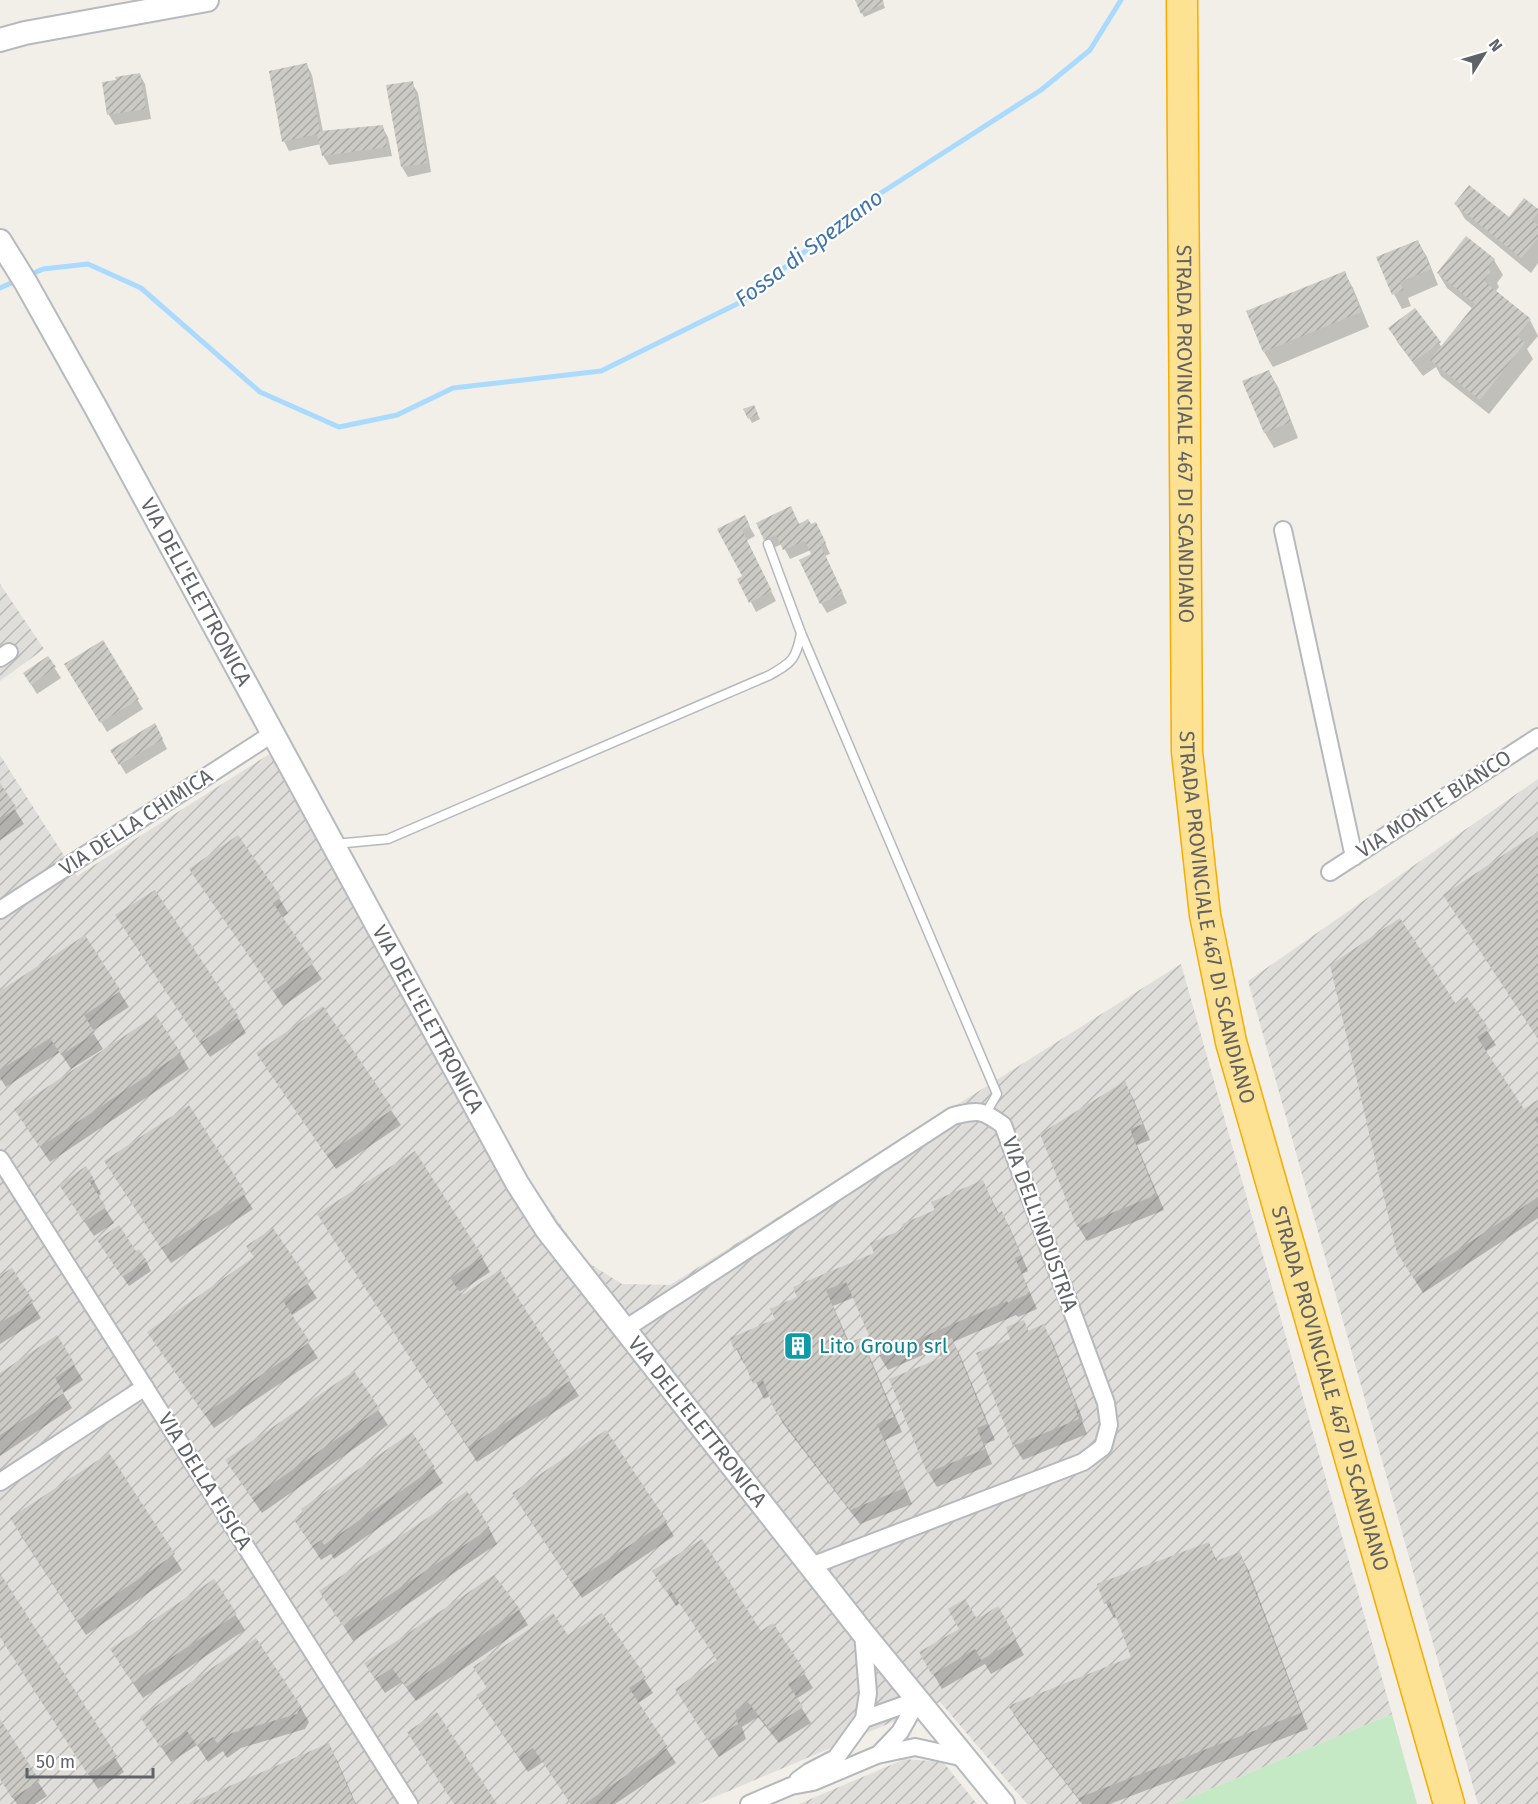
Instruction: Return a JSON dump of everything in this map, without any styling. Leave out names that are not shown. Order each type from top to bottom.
[{"type":"highway","name":"STRADA PROVINCIALE 467 DI SCANDIANO","points":[[1182,0],[1187,752],[1205,915],[1231,1042],[1449,1804]]},
{"type":"street","points":[[0,40],[25,33],[207,0]]},
{"type":"street","points":[[0,32],[25,33]]},
{"type":"street","name":"VIA DELL'ELETTRONICA","points":[[0,241],[53,331],[517,1183],[547,1230],[863,1633],[1003,1804]]},
{"type":"street","points":[[1283,530],[1354,857]]},
{"type":"street","name":"VIA DELLA CHIMICA","points":[[0,910],[272,734]]},
{"type":"street","name":"VIA MONTE BIANCO","points":[[1330,872],[1538,737]]},
{"type":"street","name":"VIA DELL'INDUSTRIA","points":[[625,1329],[953,1116],[972,1112],[986,1113],[1003,1125],[1106,1404],[1109,1425],[1103,1447],[1083,1462],[812,1566]]},
{"type":"street","name":"VIA DELLA FISICA","points":[[0,1159],[409,1804]]},
{"type":"street","points":[[0,1482],[145,1387]]},
{"type":"street","points":[[791,1786],[809,1772],[836,1758],[864,1719],[868,1693],[863,1633]]},
{"type":"street","points":[[864,1719],[918,1700]]},
{"type":"street","points":[[877,1755],[900,1732],[918,1700]]},
{"type":"street","points":[[749,1804],[791,1786],[813,1782],[877,1755],[915,1747],[965,1758]]},
{"type":"lane","points":[[768,544],[801,633],[997,1094],[986,1113]]},
{"type":"lane","points":[[333,844],[388,839],[770,675],[790,663],[798,649],[801,633]]},
{"type":"shaded area","points":[[0,584],[44,649],[0,681]]},
{"type":"shaded area","points":[[290,741],[531,1183],[587,1262],[622,1284],[670,1285],[1181,964],[1392,1714],[1174,1804],[1027,1804],[940,1702],[698,1804],[0,1804],[0,755],[77,876]]},
{"type":"shaded area","points":[[1538,779],[1538,1804],[1478,1804],[1248,981]]},
{"type":"shaded area","points":[[905,1759],[943,1762],[977,1804],[799,1804]]},
{"type":"green space","points":[[1392,1714],[1417,1804],[1174,1804]]},
{"type":"building","points":[[855,0],[883,0],[884,4],[861,14]]},
{"type":"building","points":[[307,63],[320,131],[383,125],[387,147],[322,156],[317,134],[282,142],[269,71]]},
{"type":"building","points":[[140,73],[146,109],[107,115],[102,82],[116,80],[115,77]]},
{"type":"building","points":[[413,81],[427,163],[401,167],[386,85]]},
{"type":"building","points":[[1469,185],[1509,217],[1524,198],[1538,209],[1538,213],[1532,220],[1538,225],[1538,238],[1521,258],[1454,204]]},
{"type":"building","points":[[1466,236],[1495,259],[1488,268],[1491,271],[1484,281],[1531,319],[1517,336],[1525,343],[1480,400],[1430,360],[1475,304],[1437,273]]},
{"type":"building","points":[[1418,240],[1431,269],[1400,282],[1403,290],[1392,295],[1376,257]]},
{"type":"building","points":[[1345,271],[1361,312],[1263,352],[1246,311]]},
{"type":"building","points":[[1415,308],[1441,342],[1413,362],[1388,328]]},
{"type":"building","points":[[1269,370],[1291,422],[1264,433],[1242,381]]},
{"type":"building","points":[[754,405],[758,414],[748,419],[743,409]]},
{"type":"building","points":[[791,506],[799,524],[808,519],[811,524],[816,522],[826,543],[821,546],[843,593],[820,604],[799,560],[811,554],[805,541],[783,550],[776,535],[764,540],[756,523]]},
{"type":"building","points":[[745,515],[750,526],[742,530],[772,591],[749,603],[737,579],[742,576],[717,529]]},
{"type":"building","points":[[103,640],[139,699],[100,723],[64,664]]},
{"type":"building","points":[[48,656],[56,667],[31,685],[23,673]]},
{"type":"building","points":[[155,723],[163,739],[119,765],[110,750]]},
{"type":"building","points":[[0,783],[17,808],[0,819]]},
{"type":"building","points":[[1538,832],[1538,1039],[1443,895]]},
{"type":"building","points":[[238,835],[281,897],[273,903],[314,963],[273,991],[189,869]]},
{"type":"building","points":[[155,890],[239,1017],[200,1043],[115,915]]},
{"type":"building","points":[[1400,918],[1456,1004],[1467,997],[1489,1029],[1477,1037],[1524,1109],[1537,1100],[1538,1102],[1538,1118],[1535,1120],[1538,1125],[1538,1197],[1414,1279],[1397,1253],[1330,965]]},
{"type":"building","points":[[85,935],[121,991],[84,1015],[95,1033],[61,1055],[50,1038],[0,1070],[0,991]]},
{"type":"building","points":[[323,1006],[393,1109],[326,1155],[256,1053]]},
{"type":"building","points":[[156,1015],[181,1053],[40,1147],[14,1109]]},
{"type":"building","points":[[1125,1081],[1143,1124],[1130,1129],[1156,1195],[1077,1227],[1040,1134]]},
{"type":"building","points":[[189,1105],[246,1193],[161,1248],[104,1161]]},
{"type":"building","points":[[415,1151],[483,1257],[450,1278],[462,1295],[500,1270],[571,1380],[468,1447],[317,1214]]},
{"type":"building","points":[[86,1166],[94,1179],[89,1181],[106,1207],[84,1222],[59,1185]]},
{"type":"building","name":"Lito Group srl","points":[[983,1180],[997,1213],[1002,1211],[1021,1255],[1015,1258],[1030,1293],[878,1356],[846,1282],[826,1290],[848,1343],[861,1338],[894,1417],[877,1424],[905,1488],[850,1510],[774,1409],[763,1380],[753,1384],[738,1348],[734,1350],[730,1338],[775,1319],[770,1309],[797,1297],[793,1287],[874,1253],[870,1243],[904,1229],[902,1224],[935,1210],[931,1202]]},
{"type":"building","points":[[119,1225],[136,1251],[139,1249],[147,1261],[122,1277],[97,1240]]},
{"type":"building","points":[[273,1228],[310,1282],[283,1301],[310,1342],[204,1414],[147,1332],[254,1257],[246,1246]]},
{"type":"building","points":[[12,1268],[34,1302],[0,1323],[0,1275]]},
{"type":"building","points":[[1024,1320],[1028,1331],[1044,1324],[1076,1404],[1074,1405],[1079,1419],[1013,1446],[976,1353],[1010,1339],[1006,1327]]},
{"type":"building","points":[[57,1335],[75,1364],[55,1378],[64,1393],[0,1435],[0,1373]]},
{"type":"building","points":[[952,1338],[987,1424],[977,1428],[985,1449],[927,1473],[889,1379],[941,1358],[936,1345]]},
{"type":"building","points":[[354,1371],[380,1409],[252,1498],[225,1460]]},
{"type":"building","points":[[606,1430],[667,1521],[572,1583],[512,1493]]},
{"type":"building","points":[[412,1432],[435,1467],[324,1545],[321,1540],[312,1546],[294,1520],[304,1513],[301,1509]]},
{"type":"building","points":[[109,1453],[175,1554],[77,1621],[10,1518]]},
{"type":"building","points":[[467,1491],[490,1528],[343,1626],[319,1591]]},
{"type":"building","points":[[702,1539],[761,1631],[773,1623],[806,1673],[788,1684],[803,1707],[769,1729],[748,1702],[735,1711],[738,1724],[709,1742],[675,1689],[717,1660],[670,1589],[666,1592],[652,1571]]},
{"type":"building","points":[[1209,1542],[1216,1561],[1240,1552],[1301,1713],[1078,1798],[1008,1706],[1131,1657],[1110,1601],[1104,1604],[1097,1584]]},
{"type":"building","points":[[0,1573],[117,1756],[88,1775],[0,1637]]},
{"type":"building","points":[[494,1575],[520,1609],[406,1687],[392,1668],[375,1679],[364,1663]]},
{"type":"building","points":[[214,1579],[237,1614],[133,1683],[110,1649]]},
{"type":"building","points":[[965,1599],[977,1619],[998,1606],[1017,1639],[981,1660],[975,1649],[932,1675],[919,1652],[959,1629],[948,1609]]},
{"type":"building","points":[[553,1613],[568,1635],[602,1613],[646,1677],[629,1688],[668,1747],[584,1804],[571,1804],[533,1748],[519,1758],[476,1695],[487,1688],[473,1667]]},
{"type":"building","points":[[256,1638],[301,1706],[297,1714],[232,1733],[217,1743],[213,1737],[198,1747],[187,1731],[161,1748],[140,1717]]},
{"type":"building","points":[[437,1712],[497,1804],[454,1804],[407,1732]]},
{"type":"building","points":[[0,1719],[40,1781],[12,1798],[0,1779]]},
{"type":"building","points":[[329,1743],[355,1804],[188,1804]]},
{"type":"waterway","name":"Fossa di Spezzano","points":[[29,275],[43,269],[88,264],[141,288],[260,392],[339,427],[397,415],[453,388],[601,371],[741,302],[870,200],[1041,90],[1090,50],[1121,0]]},
{"type":"waterway","name":"Fossa di Spezzano","points":[[0,288],[18,280]]},
{"type":"place","name":"Lito Group srl","points":[[798,1346]]}]
